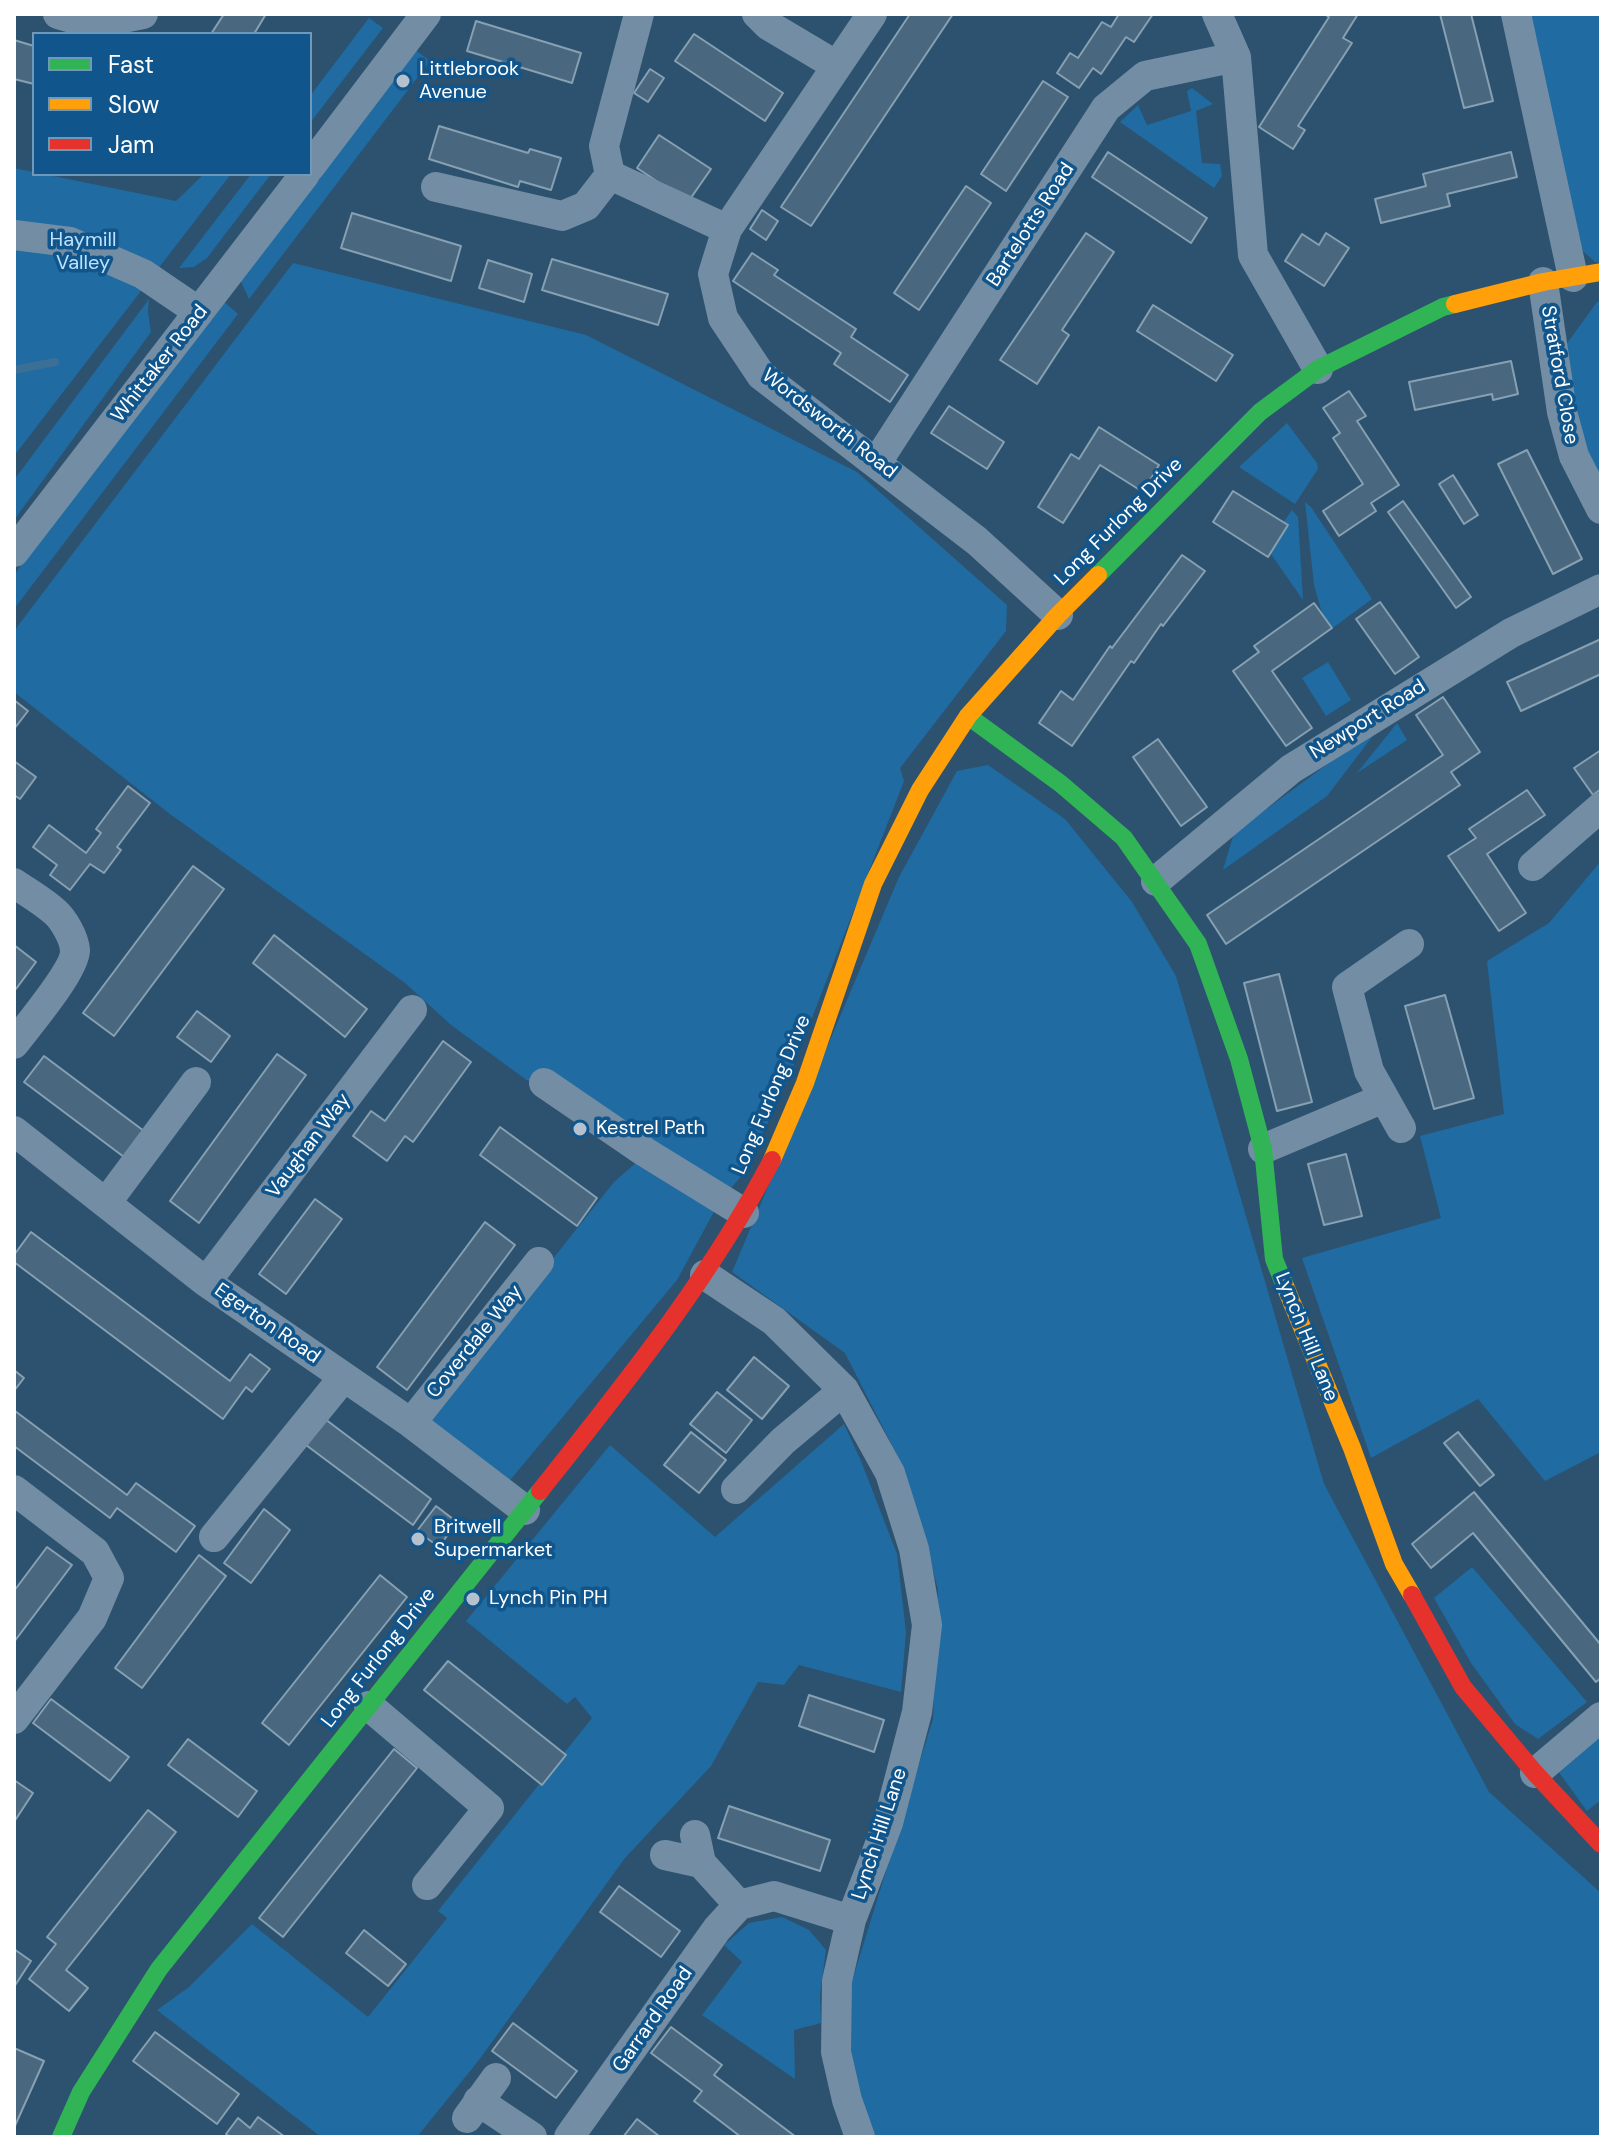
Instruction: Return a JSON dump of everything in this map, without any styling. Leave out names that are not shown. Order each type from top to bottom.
[{"type":"street","points":[[58,14],[93,24],[143,14]]},
{"type":"street","points":[[312,164],[426,14]]},
{"type":"street","points":[[436,187],[562,216],[586,206],[610,175],[604,146],[639,14]]},
{"type":"street","points":[[757,14],[768,25],[837,66]]},
{"type":"street","name":"Wordsworth Road","points":[[872,14],[727,229],[713,274],[723,318],[761,375],[977,541],[1058,615]]},
{"type":"street","points":[[1217,14],[1236,57],[1253,255],[1318,369]]},
{"type":"street","points":[[1516,14],[1587,274]]},
{"type":"street","name":"Bartelotts Road","points":[[877,462],[1106,108],[1145,76],[1236,57]]},
{"type":"street","points":[[610,175],[727,229]]},
{"type":"street","name":"Whittaker Road","points":[[14,552],[303,176]]},
{"type":"street","points":[[14,235],[70,242],[143,274],[199,312]]},
{"type":"street","name":"Long Furlong Drive","points":[[61,2137],[81,2092],[159,1969],[606,1408],[705,1275],[744,1213],[776,1152],[805,1083],[873,884],[920,790],[968,716],[1058,615],[1260,412],[1318,369],[1443,307],[1587,274]]},
{"type":"street","name":"Stratford Close","points":[[1543,282],[1562,412],[1574,456],[1601,509]]},
{"type":"street","name":"Newport Road","points":[[1156,881],[1291,769],[1511,633],[1601,589]]},
{"type":"street","name":"Lynch Hill Lane","points":[[968,716],[1061,784],[1124,838],[1198,944],[1239,1059],[1263,1149],[1274,1259],[1352,1448],[1394,1564],[1463,1687],[1535,1773],[1601,1844]]},
{"type":"street","points":[[1533,866],[1601,807]]},
{"type":"street","points":[[14,883],[55,912],[67,928],[75,950],[73,961],[62,980],[14,1044]]},
{"type":"street","points":[[1401,1128],[1369,1071],[1347,987],[1409,944]]},
{"type":"street","name":"Vaughan Way","points":[[206,1282],[412,1010]]},
{"type":"street","points":[[106,1203],[196,1082]]},
{"type":"street","points":[[544,1083],[645,1152],[744,1213]]},
{"type":"street","points":[[1263,1149],[1384,1098]]},
{"type":"street","name":"Egerton Road","points":[[14,1131],[206,1282],[411,1423],[525,1510]]},
{"type":"street","name":"Coverdale Way","points":[[411,1423],[539,1262]]},
{"type":"street","name":"Lynch Hill Lane","points":[[705,1275],[774,1321],[844,1390],[890,1473],[914,1549],[927,1625],[917,1712],[888,1823],[851,1920],[837,1981],[836,2052],[847,2100],[860,2137]]},
{"type":"street","points":[[214,1537],[343,1378]]},
{"type":"street","points":[[736,1489],[783,1441],[844,1390]]},
{"type":"street","points":[[14,1490],[95,1552],[109,1578],[92,1618],[14,1719]]},
{"type":"street","points":[[369,1706],[489,1808],[427,1885]]},
{"type":"street","points":[[1535,1773],[1601,1717]]},
{"type":"street","points":[[665,1855],[698,1849],[739,1905],[774,1896],[851,1920]]},
{"type":"street","name":"Garrard Road","points":[[569,2137],[717,1929],[739,1905]]},
{"type":"street","points":[[481,2099],[532,2137]]},
{"type":"green space","points":[[1522,14],[1601,14],[1601,262],[1595,262],[1575,244]]},
{"type":"green space","points":[[369,18],[383,28],[312,120],[312,93]]},
{"type":"green space","points":[[414,49],[430,61],[249,299],[238,275]]},
{"type":"green space","points":[[1192,88],[1213,104],[1196,111],[1202,163],[1220,164],[1222,176],[1214,188],[1120,122],[1138,105],[1147,125],[1191,111],[1187,91]]},
{"type":"green space","name":"Haymill Valley","points":[[14,168],[32,172],[32,176],[53,176],[176,201],[202,176],[229,176],[14,456]]},
{"type":"green space","points":[[249,176],[269,176],[207,258],[194,267],[179,268]]},
{"type":"green space","points":[[293,263],[586,335],[857,472],[1007,605],[1006,631],[900,768],[904,781],[789,1077],[745,1172],[725,1195],[545,1069],[528,1081],[451,1025],[405,983],[170,814],[14,692],[14,631]]},
{"type":"green space","points":[[149,299],[151,332],[14,520],[14,480]]},
{"type":"green space","points":[[222,300],[238,314],[14,609],[14,575],[113,440]]},
{"type":"green space","points":[[1597,302],[1601,302],[1601,495],[1578,447],[1560,353]]},
{"type":"green space","points":[[1287,423],[1317,463],[1318,469],[1295,504],[1239,467]]},
{"type":"green space","points":[[1305,502],[1372,599],[1334,627],[1326,627],[1314,585]]},
{"type":"green space","points":[[1292,510],[1298,517],[1303,600],[1266,547]]},
{"type":"green space","points":[[1328,662],[1351,700],[1326,716],[1302,678]]},
{"type":"green space","points":[[1397,723],[1407,740],[1357,773]]},
{"type":"green space","points":[[1382,724],[1327,796],[1223,870],[1234,833]]},
{"type":"green space","points":[[988,765],[1065,819],[1132,902],[1176,976],[1324,1484],[1489,1792],[1601,1893],[1601,2137],[873,2137],[840,2020],[933,1719],[938,1589],[905,1471],[845,1353],[732,1272],[899,877],[957,771]]},
{"type":"green space","points":[[1601,861],[1601,1452],[1545,1481],[1478,1399],[1371,1458],[1302,1258],[1441,1218],[1420,1136],[1504,1114],[1487,961],[1549,923]]},
{"type":"green space","points":[[638,1161],[716,1208],[677,1280],[506,1485],[422,1423],[614,1182]]},
{"type":"green space","points":[[844,1424],[897,1554],[906,1632],[901,1692],[799,1665],[784,1685],[758,1682],[711,1766],[625,1858],[479,2060],[417,2137],[321,2137],[157,2010],[189,1987],[252,1924],[368,2017],[447,1918],[438,1911],[592,1718],[575,1697],[567,1704],[466,1621],[610,1445],[715,1537]]},
{"type":"green space","points":[[1472,1567],[1587,1702],[1538,1739],[1515,1724],[1471,1663],[1434,1598]]},
{"type":"green space","points":[[1601,1733],[1601,1800],[1587,1811],[1558,1771]]},
{"type":"green space","points":[[782,1917],[809,1930],[826,1950],[820,1995],[821,2023],[794,2030],[795,2079],[702,2015],[742,1962],[724,1945],[749,1923]]},
{"type":"building","points":[[224,14],[266,14],[255,32],[212,32]]},
{"type":"building","points":[[910,14],[953,14],[811,226],[781,207]]},
{"type":"building","points":[[1119,14],[1153,14],[1134,42],[1126,37],[1101,74],[1093,68],[1079,88],[1057,73],[1070,53],[1078,58],[1102,22],[1111,27]]},
{"type":"building","points":[[1324,14],[1358,14],[1343,38],[1352,43],[1298,126],[1305,130],[1293,149],[1259,127],[1329,17]]},
{"type":"building","points":[[1440,14],[1471,14],[1493,101],[1464,108]]},
{"type":"building","points":[[476,21],[581,53],[572,83],[467,51]]},
{"type":"building","points":[[694,34],[783,93],[765,121],[675,61]]},
{"type":"building","points":[[14,40],[32,45],[32,84],[14,79]]},
{"type":"building","points":[[650,69],[664,78],[648,102],[634,93]]},
{"type":"building","points":[[1043,81],[1068,97],[1006,191],[981,174]]},
{"type":"building","points":[[439,126],[528,153],[530,149],[561,158],[551,190],[520,181],[518,187],[429,159]]},
{"type":"building","points":[[659,135],[711,169],[688,202],[637,168]]},
{"type":"building","points":[[1108,152],[1207,218],[1191,243],[1092,177]]},
{"type":"building","points":[[1511,152],[1517,177],[1447,194],[1450,206],[1381,223],[1375,199],[1426,186],[1423,174]]},
{"type":"building","points":[[966,186],[991,203],[919,310],[894,293]]},
{"type":"building","points":[[762,210],[778,221],[766,240],[750,229]]},
{"type":"building","points":[[352,213],[461,246],[451,281],[341,248]]},
{"type":"building","points":[[1086,233],[1114,252],[1062,330],[1069,335],[1037,384],[1000,360]]},
{"type":"building","points":[[1326,233],[1349,248],[1324,286],[1285,261],[1302,234],[1319,245]]},
{"type":"building","points":[[752,253],[778,270],[774,275],[856,329],[851,337],[908,375],[890,402],[834,364],[841,353],[733,281]]},
{"type":"building","points":[[552,259],[668,294],[658,325],[542,290]]},
{"type":"building","points":[[488,260],[532,274],[524,302],[479,288]]},
{"type":"building","points":[[1153,305],[1233,355],[1216,381],[1137,331]]},
{"type":"building","points":[[1511,361],[1518,394],[1493,400],[1492,394],[1415,410],[1409,382]]},
{"type":"building","points":[[1349,391],[1366,416],[1357,421],[1399,485],[1371,503],[1376,511],[1339,536],[1323,511],[1363,484],[1333,438],[1340,433],[1323,408]]},
{"type":"building","points":[[949,406],[1004,442],[987,469],[931,433]]},
{"type":"building","points":[[1099,427],[1159,465],[1143,492],[1100,465],[1063,523],[1038,507],[1071,454],[1079,459]]},
{"type":"building","points":[[1527,450],[1582,559],[1553,574],[1498,464]]},
{"type":"building","points":[[1453,475],[1478,515],[1464,524],[1439,484]]},
{"type":"building","points":[[1233,491],[1288,525],[1268,557],[1213,522]]},
{"type":"building","points":[[1403,501],[1471,597],[1456,608],[1388,512]]},
{"type":"building","points":[[1182,555],[1205,571],[1163,626],[1161,624],[1134,663],[1131,661],[1072,746],[1039,723],[1061,691],[1073,700],[1110,646],[1112,648]]},
{"type":"building","points":[[1380,602],[1419,657],[1395,674],[1356,619]]},
{"type":"building","points":[[1314,603],[1332,628],[1272,671],[1312,728],[1286,746],[1233,671],[1259,652],[1254,646]]},
{"type":"building","points":[[1601,639],[1601,674],[1521,711],[1507,682]]},
{"type":"building","points":[[1443,697],[1480,752],[1451,772],[1460,785],[1226,944],[1207,915],[1443,755],[1416,715]]},
{"type":"building","points":[[14,700],[28,711],[14,729]]},
{"type":"building","points":[[1158,739],[1207,807],[1181,826],[1133,757]]},
{"type":"building","points":[[1601,750],[1601,789],[1593,795],[1574,768]]},
{"type":"building","points":[[14,761],[36,777],[20,799],[14,795]]},
{"type":"building","points":[[128,786],[150,803],[117,847],[121,850],[104,873],[90,864],[70,890],[50,875],[57,865],[33,847],[49,825],[86,853],[101,833],[96,829]]},
{"type":"building","points":[[1527,790],[1545,815],[1487,854],[1526,913],[1499,931],[1448,856],[1476,838],[1469,829]]},
{"type":"building","points":[[193,866],[224,889],[114,1036],[83,1013]]},
{"type":"building","points":[[274,935],[367,1009],[345,1037],[253,963]]},
{"type":"building","points":[[14,945],[36,962],[16,989],[14,987]]},
{"type":"building","points":[[1279,974],[1312,1102],[1277,1111],[1244,983]]},
{"type":"building","points":[[1445,995],[1474,1098],[1434,1109],[1405,1006]]},
{"type":"building","points":[[197,1011],[230,1036],[211,1062],[177,1037]]},
{"type":"building","points":[[443,1041],[471,1062],[413,1142],[405,1136],[387,1161],[353,1136],[371,1111],[385,1121]]},
{"type":"building","points":[[277,1054],[306,1075],[199,1223],[170,1201]]},
{"type":"building","points":[[44,1056],[144,1131],[124,1157],[24,1082]]},
{"type":"building","points":[[500,1127],[597,1198],[577,1226],[480,1155]]},
{"type":"building","points":[[1346,1154],[1362,1216],[1324,1225],[1308,1164]]},
{"type":"building","points":[[315,1199],[342,1219],[286,1294],[259,1274]]},
{"type":"building","points":[[485,1222],[515,1245],[407,1390],[377,1367]]},
{"type":"building","points":[[31,1232],[230,1381],[250,1354],[270,1369],[252,1392],[246,1387],[223,1419],[14,1262],[14,1255]]},
{"type":"building","points":[[754,1357],[789,1386],[762,1419],[727,1390]]},
{"type":"building","points":[[14,1370],[24,1378],[14,1391]]},
{"type":"building","points":[[717,1392],[752,1420],[726,1453],[690,1424]]},
{"type":"building","points":[[15,1411],[127,1495],[136,1483],[195,1526],[176,1552],[117,1508],[110,1518],[14,1446]]},
{"type":"building","points":[[325,1419],[431,1499],[413,1525],[306,1445]]},
{"type":"building","points":[[691,1432],[726,1460],[699,1493],[664,1465]]},
{"type":"building","points":[[1458,1432],[1494,1475],[1480,1486],[1444,1443]]},
{"type":"building","points":[[1474,1492],[1601,1645],[1601,1678],[1596,1682],[1473,1533],[1431,1568],[1412,1544]]},
{"type":"building","points":[[436,1506],[457,1522],[439,1547],[417,1531]]},
{"type":"building","points":[[264,1509],[290,1530],[251,1583],[224,1563]]},
{"type":"building","points":[[47,1547],[72,1565],[14,1642],[14,1591]]},
{"type":"building","points":[[199,1555],[226,1576],[142,1688],[115,1668]]},
{"type":"building","points":[[380,1575],[407,1597],[289,1745],[262,1723]]},
{"type":"building","points":[[448,1661],[566,1755],[542,1785],[424,1690]]},
{"type":"building","points":[[809,1695],[884,1720],[874,1752],[799,1726]]},
{"type":"building","points":[[51,1699],[129,1757],[110,1781],[33,1723]]},
{"type":"building","points":[[188,1739],[257,1791],[238,1817],[168,1765]]},
{"type":"building","points":[[394,1749],[417,1768],[283,1937],[259,1918]]},
{"type":"building","points":[[14,1780],[33,1793],[14,1822]]},
{"type":"building","points":[[729,1806],[830,1840],[820,1871],[718,1838]]},
{"type":"building","points":[[148,1810],[176,1832],[66,1970],[88,1988],[69,2011],[29,1979],[56,1944],[47,1937]]},
{"type":"building","points":[[619,1886],[680,1931],[661,1957],[600,1912]]},
{"type":"building","points":[[364,1930],[406,1964],[388,1986],[346,1953]]},
{"type":"building","points":[[14,1949],[31,1961],[14,1987]]},
{"type":"building","points":[[513,2023],[577,2071],[556,2098],[492,2051]]},
{"type":"building","points":[[671,2027],[722,2065],[714,2075],[796,2137],[741,2137],[694,2101],[702,2091],[651,2053]]},
{"type":"building","points":[[155,2032],[239,2094],[217,2124],[133,2061]]},
{"type":"building","points":[[14,2048],[44,2061],[14,2128]]},
{"type":"building","points":[[258,2117],[285,2137],[230,2137],[226,2134],[238,2118],[250,2128]]},
{"type":"building","points":[[637,2119],[659,2136],[659,2137],[623,2137]]},
{"type":"waterway","points":[[14,370],[55,362]]},
{"type":"traffic: fast","points":[[1098,575],[1260,412],[1318,369],[1443,307],[1455,304]]},
{"type":"traffic: fast","points":[[968,716],[1061,784],[1124,838],[1198,944],[1239,1059],[1263,1149],[1274,1259],[1285,1286]]},
{"type":"traffic: fast","points":[[61,2137],[81,2092],[159,1969],[540,1491]]},
{"type":"traffic: slow","points":[[1455,304],[1543,282],[1601,272]]},
{"type":"traffic: slow","points":[[772,1160],[805,1083],[873,884],[920,790],[968,716],[1098,575]]},
{"type":"traffic: slow","points":[[1285,1286],[1352,1448],[1394,1564],[1412,1595]]},
{"type":"traffic: jam","points":[[540,1491],[693,1290],[772,1160]]},
{"type":"traffic: jam","points":[[1412,1595],[1463,1687],[1535,1773],[1601,1844]]},
{"type":"place","name":"Littlebrook Avenue","points":[[403,81]]},
{"type":"place","name":"Kestrel Path","points":[[580,1129]]},
{"type":"place","name":"Britwell Supermarket","points":[[418,1539]]},
{"type":"place","name":"Lynch Pin PH","points":[[473,1599]]}]
